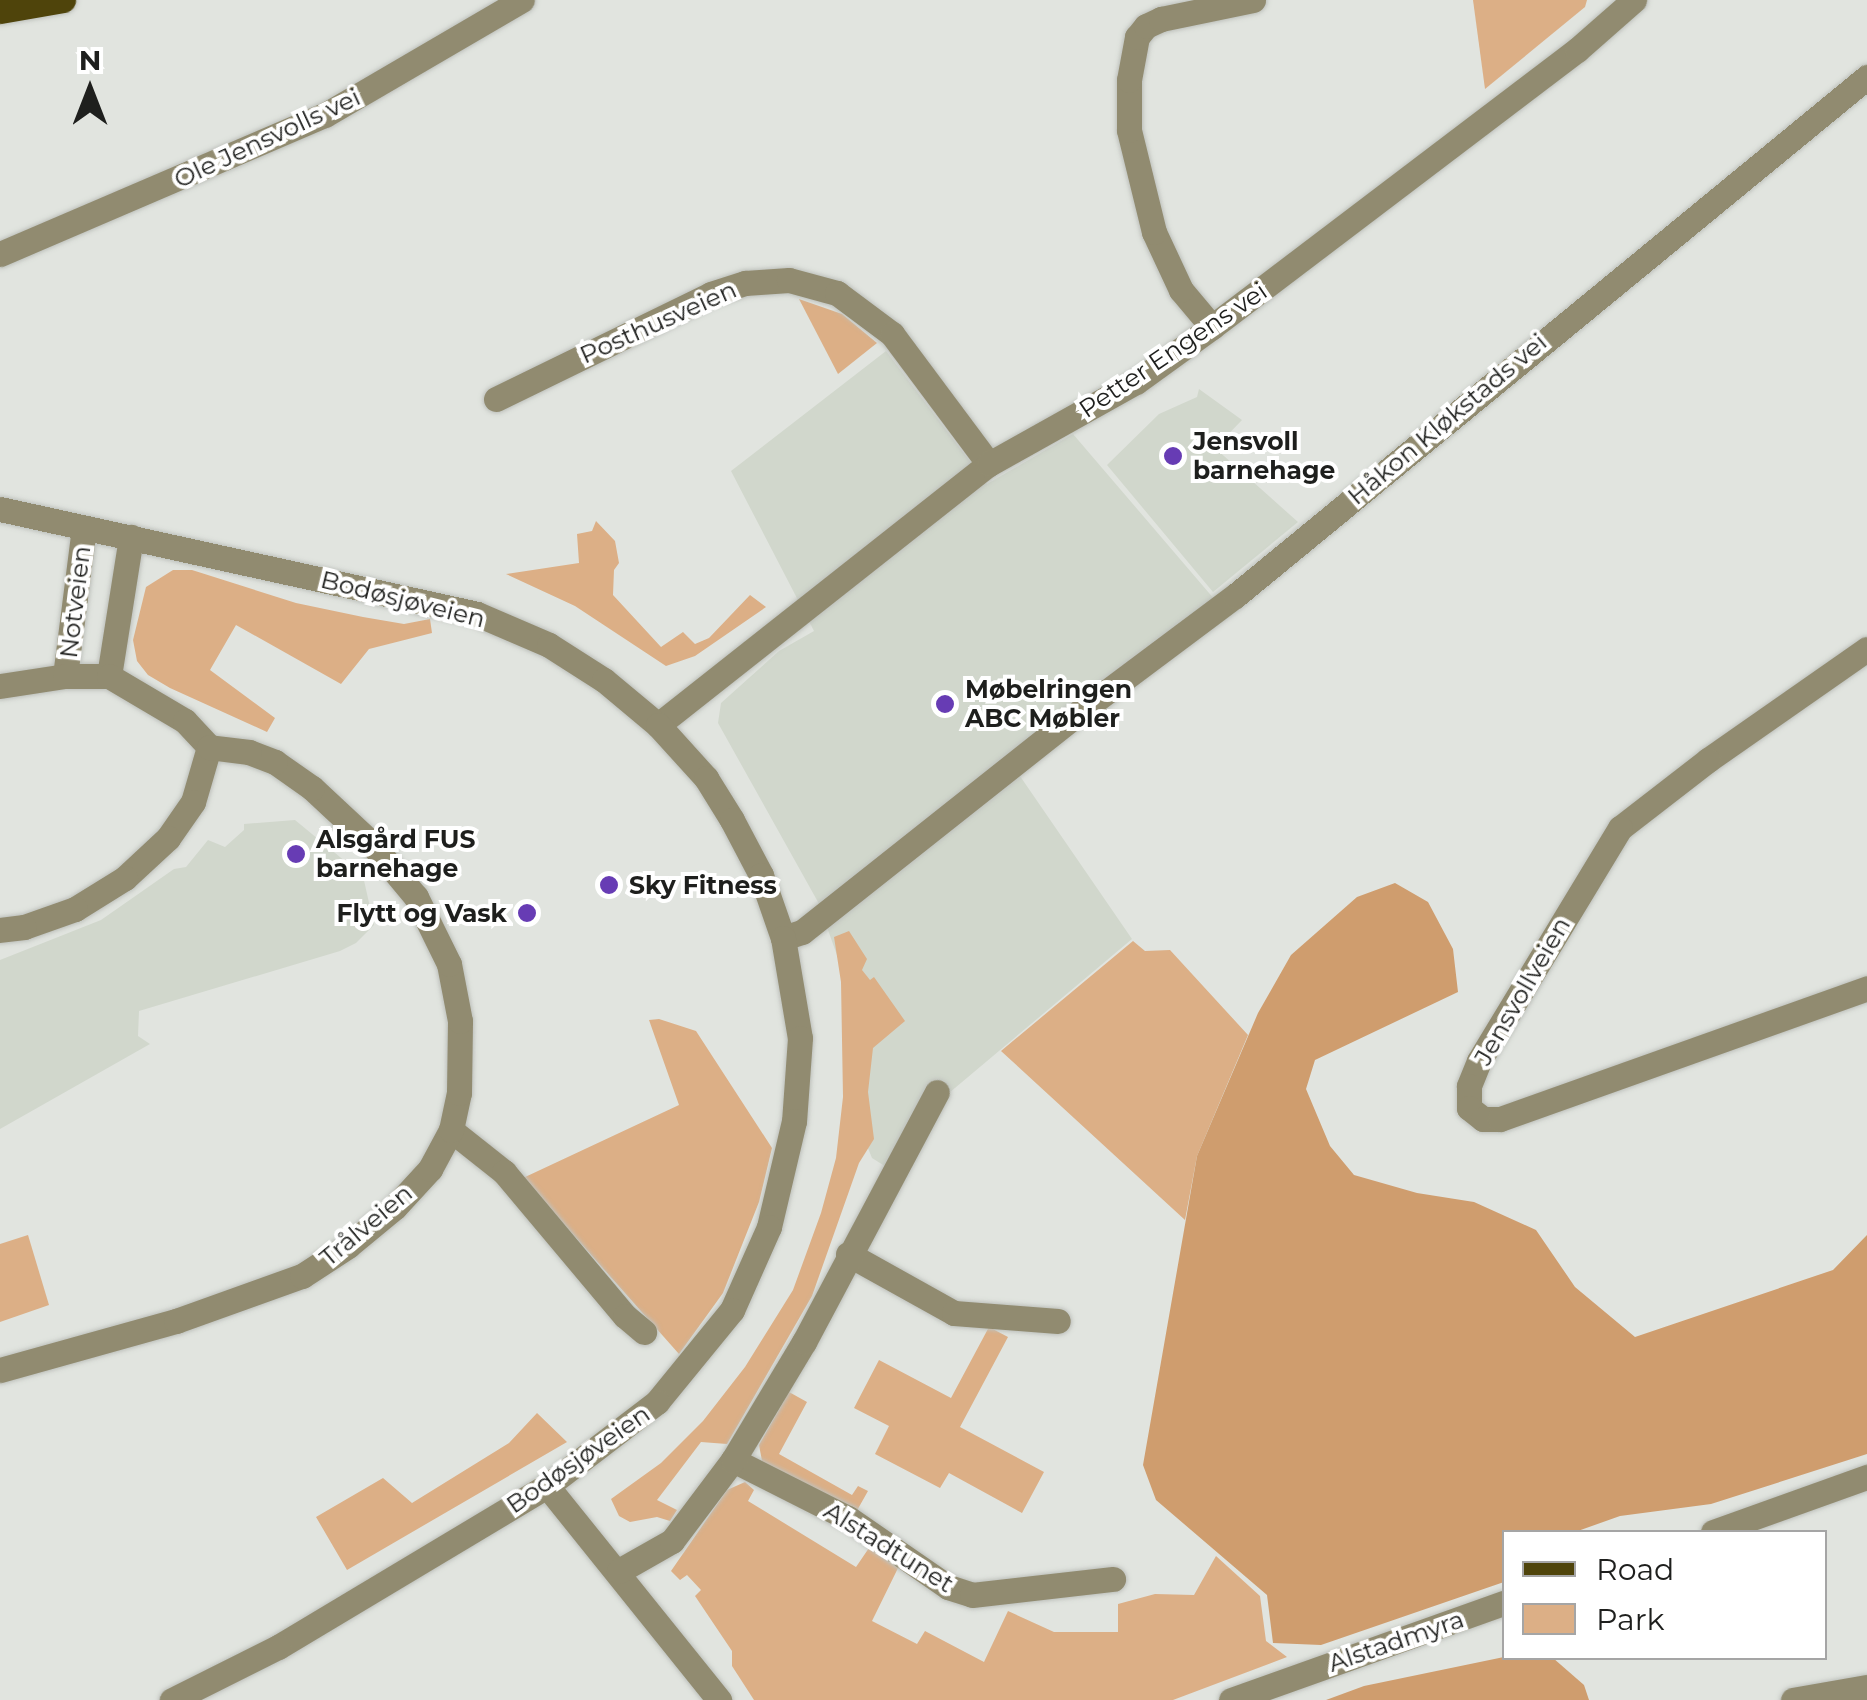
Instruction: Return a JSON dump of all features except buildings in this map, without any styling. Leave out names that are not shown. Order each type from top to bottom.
[{"type":"main road","points":[[0,11],[62,0]]},
{"type":"street","name":"Ole Jensvolls vei","points":[[0,254],[325,115],[522,0]]},
{"type":"street","points":[[1212,327],[1180,290],[1154,232],[1128,130],[1130,67],[1136,38],[1146,26],[1253,0]]},
{"type":"street","name":"Petter Engens vei","points":[[658,725],[989,464],[1136,382],[1577,50],[1631,1]]},
{"type":"street","name":"Håkon Kløkstads vei","points":[[784,938],[802,932],[1235,596],[1867,76]]},
{"type":"street","name":"Posthusveien","points":[[496,399],[711,294],[745,283],[790,280],[837,293],[892,334],[989,464]]},
{"type":"street","name":"Bodøsjøveien","points":[[0,509],[477,614],[549,645],[604,680],[658,725],[706,778],[732,820],[761,874],[784,938],[800,1038],[794,1121],[769,1227],[732,1310],[689,1368],[644,1413],[546,1486],[278,1647],[172,1700]]},
{"type":"street","name":"Notveien","points":[[65,676],[84,528]]},
{"type":"street","name":"Notveien","points":[[0,686],[65,676],[109,676],[131,538]]},
{"type":"street","name":"Jensvollveien","points":[[1867,649],[1708,760],[1620,828],[1479,1061],[1470,1086],[1470,1108],[1484,1119],[1500,1119],[1867,988]]},
{"type":"street","points":[[0,930],[24,927],[75,909],[125,878],[168,838],[193,802],[209,747],[184,722],[109,676]]},
{"type":"street","name":"Trålveien","points":[[0,1370],[176,1321],[302,1276],[395,1207],[430,1169],[451,1130],[459,1093],[460,1021],[449,964],[416,898],[371,843],[312,788],[275,762],[248,752],[209,747]]},
{"type":"street","points":[[619,1571],[672,1541],[733,1460],[804,1342],[937,1092]]},
{"type":"street","points":[[451,1130],[504,1172],[625,1316],[644,1332]]},
{"type":"street","points":[[848,1254],[954,1313],[1058,1321]]},
{"type":"street","name":"Alstadtunet","points":[[733,1460],[848,1518],[948,1587],[972,1595],[1113,1579]]},
{"type":"street","points":[[1718,1530],[1867,1476]]},
{"type":"street","points":[[546,1486],[619,1571],[720,1700]]},
{"type":"street","name":"Alstadmyra","points":[[1231,1700],[1502,1604]]},
{"type":"street","points":[[1793,1700],[1867,1687]]},
{"type":"shaded area","points":[[886,351],[987,484],[1073,434],[1215,600],[1009,760],[1132,939],[949,1093],[899,1175],[872,1158],[858,1124],[863,1028],[818,902],[718,723],[721,703],[779,651],[814,631],[731,471]]},
{"type":"shaded area","points":[[1199,389],[1242,420],[1215,448],[1298,522],[1213,592],[1107,465],[1159,414],[1197,397]]},
{"type":"shaded area","points":[[295,820],[363,876],[374,925],[356,943],[340,951],[139,1011],[138,1036],[150,1044],[0,1129],[0,960],[101,920],[174,869],[186,867],[208,840],[225,847],[244,830],[244,824]]},
{"type":"shaded area","points":[[1395,883],[1428,902],[1453,949],[1458,992],[1315,1060],[1306,1089],[1330,1146],[1354,1175],[1417,1193],[1474,1202],[1536,1230],[1575,1287],[1635,1337],[1833,1270],[1867,1235],[1867,1454],[1711,1504],[1620,1516],[1581,1530],[1502,1530],[1502,1583],[1321,1645],[1273,1643],[1267,1595],[1156,1500],[1143,1465],[1197,1156],[1258,1013],[1291,955],[1357,897]]},
{"type":"shaded area","points":[[1502,1657],[1555,1660],[1584,1685],[1589,1700],[1326,1700],[1364,1686]]},
{"type":"green space","points":[[1473,0],[1587,0],[1585,7],[1485,89]]},
{"type":"green space","points":[[799,299],[842,314],[877,343],[838,374]]},
{"type":"green space","points":[[596,521],[615,541],[619,563],[614,570],[613,595],[661,647],[683,632],[695,644],[709,638],[750,595],[766,607],[695,656],[666,666],[575,606],[506,574],[579,563],[577,534],[592,531]]},
{"type":"green space","points":[[173,570],[192,570],[296,603],[363,617],[404,624],[430,619],[432,633],[369,649],[341,684],[236,625],[210,670],[275,718],[267,732],[170,688],[148,675],[137,661],[133,640],[146,587]]},
{"type":"green space","points":[[849,931],[867,959],[862,970],[870,980],[874,977],[905,1021],[873,1048],[868,1092],[874,1139],[859,1163],[812,1296],[727,1444],[701,1442],[657,1500],[677,1510],[670,1521],[657,1517],[630,1522],[619,1516],[611,1499],[661,1463],[703,1421],[745,1367],[793,1290],[836,1158],[843,1097],[841,982],[834,937]]},
{"type":"green space","points":[[1133,941],[1145,951],[1170,950],[1248,1035],[1197,1156],[1185,1220],[1001,1051]]},
{"type":"green space","points":[[659,1019],[696,1031],[772,1148],[759,1202],[723,1293],[679,1354],[523,1178],[679,1105],[649,1020]]},
{"type":"green space","points":[[28,1235],[49,1305],[0,1322],[0,1244]]},
{"type":"green space","points":[[989,1327],[1008,1337],[960,1427],[1044,1472],[1022,1513],[949,1473],[940,1488],[875,1454],[889,1426],[854,1408],[879,1360],[951,1398]]},
{"type":"green space","points":[[789,1392],[807,1402],[779,1454],[852,1495],[858,1486],[868,1491],[855,1514],[763,1466],[759,1445]]},
{"type":"green space","points":[[537,1413],[567,1442],[347,1570],[316,1517],[383,1478],[412,1503],[509,1443]]},
{"type":"green space","points":[[745,1482],[754,1490],[748,1501],[856,1567],[869,1548],[900,1564],[872,1621],[917,1644],[925,1631],[984,1662],[1008,1611],[1054,1632],[1118,1632],[1118,1604],[1155,1594],[1194,1595],[1216,1556],[1260,1596],[1266,1641],[1287,1657],[1173,1700],[754,1700],[732,1666],[732,1651],[695,1596],[701,1590],[687,1575],[680,1580],[671,1571],[727,1490]]},
{"type":"place","name":"Jensvoll barnehage","points":[[1173,456]]},
{"type":"place","name":"Møbelringen ABC Møbler","points":[[945,704]]},
{"type":"place","name":"Alsgård FUS barnehage","points":[[296,854]]},
{"type":"place","name":"Sky Fitness","points":[[609,885]]},
{"type":"place","name":"Flytt og Vask","points":[[527,913]]}]
